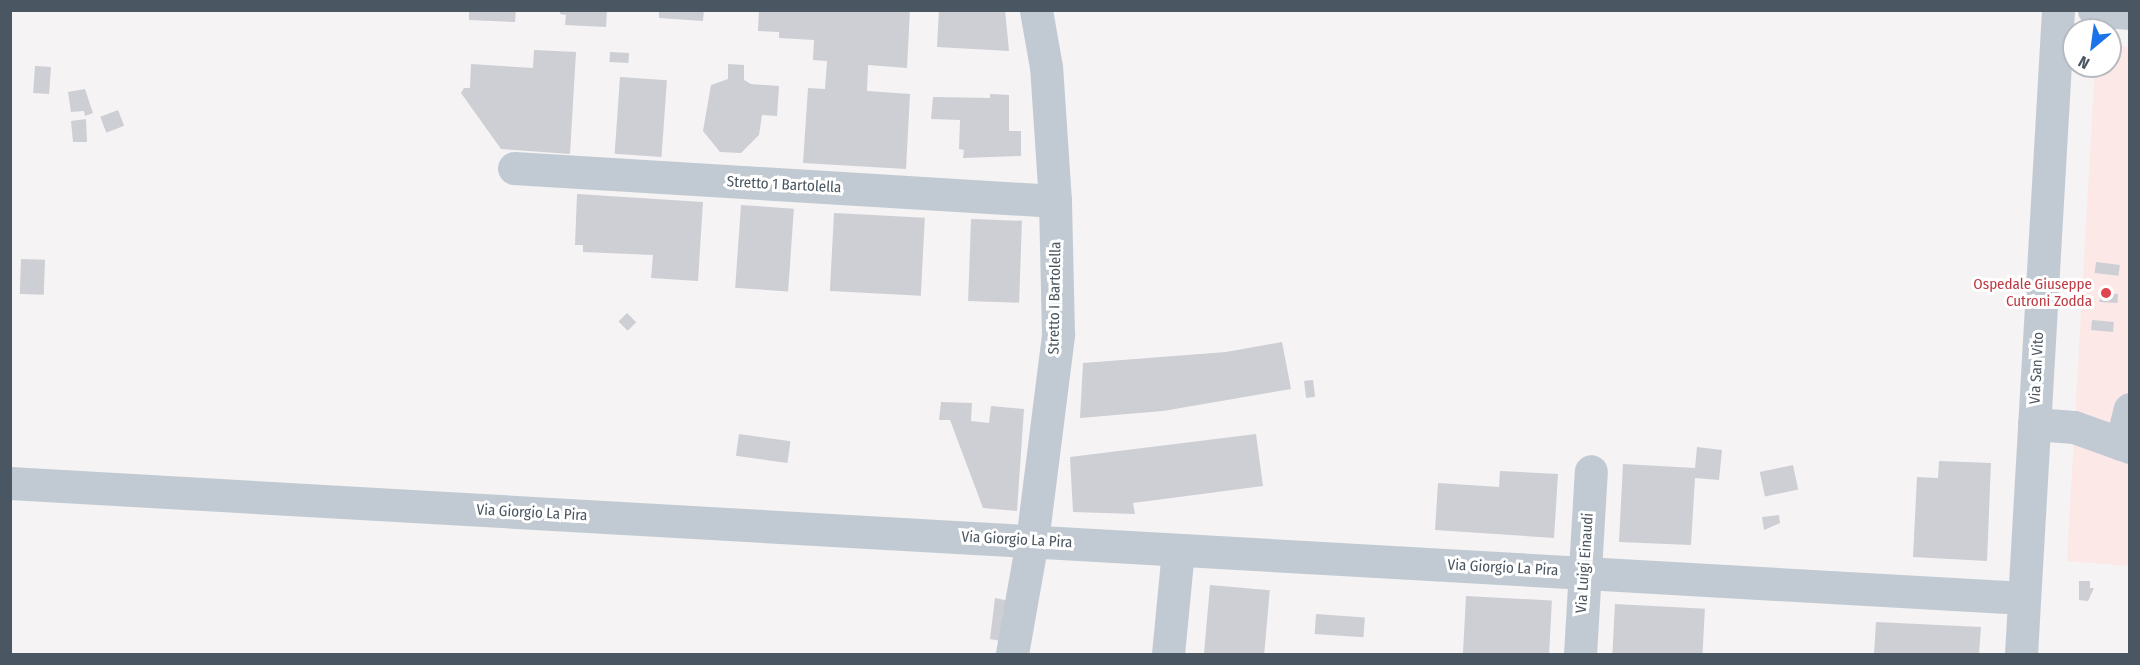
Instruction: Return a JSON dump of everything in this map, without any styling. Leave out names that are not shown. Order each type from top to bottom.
[{"type":"street","name":"Stretto I Bartolella","points":[[1012,654],[1032,541],[1058,334],[1055,201],[1046,67],[1036,10]]},
{"type":"street","name":"Via San Vito","points":[[2021,654],[2058,10]]},
{"type":"street","points":[[2094,10],[2130,13]]},
{"type":"street","name":"Stretto 1 Bartolella","points":[[514,168],[1055,201]]},
{"type":"street","points":[[2034,424],[2074,427],[2125,446],[2130,409]]},
{"type":"street","name":"Via Luigi Einaudi","points":[[1580,654],[1591,471]]},
{"type":"street","name":"Via Giorgio La Pira","points":[[10,483],[2024,598]]},
{"type":"street","points":[[1168,654],[1178,549]]},
{"type":"shaded area","name":"Ospedale Giuseppe Cutroni Zodda","points":[[2122,47],[2129,47],[2129,566],[2067,561],[2094,78],[2122,78]]},
{"type":"building","points":[[469,10],[516,10],[515,22],[469,20]]},
{"type":"building","points":[[560,10],[607,10],[606,27],[565,25],[566,15],[560,14]]},
{"type":"building","points":[[659,10],[704,10],[703,21],[659,18]]},
{"type":"building","points":[[759,10],[910,10],[907,68],[868,65],[867,91],[910,94],[906,169],[803,163],[808,88],[825,89],[827,61],[813,60],[814,40],[779,38],[779,32],[758,31]]},
{"type":"building","points":[[939,10],[1005,10],[1009,51],[937,47]]},
{"type":"building","points":[[534,50],[576,52],[570,154],[501,149],[461,93],[464,88],[470,88],[471,64],[533,68]]},
{"type":"building","points":[[610,52],[629,53],[628,63],[609,62]]},
{"type":"building","points":[[728,64],[744,65],[744,80],[751,84],[779,86],[777,116],[762,115],[759,135],[741,153],[720,152],[703,131],[711,85],[728,79]]},
{"type":"building","points":[[35,66],[51,67],[49,94],[33,93]]},
{"type":"building","points":[[620,77],[667,80],[662,157],[615,154]]},
{"type":"building","points":[[85,89],[93,113],[85,116],[84,111],[71,112],[68,92]]},
{"type":"building","points":[[990,94],[1009,95],[1009,131],[1021,131],[1021,156],[963,158],[964,150],[959,149],[960,120],[931,119],[933,97],[990,98]]},
{"type":"building","points":[[118,110],[124,126],[106,133],[100,117]]},
{"type":"building","points":[[86,119],[87,142],[73,142],[71,121]]},
{"type":"building","points":[[577,194],[703,202],[698,281],[651,278],[653,255],[583,252],[583,245],[575,245]]},
{"type":"building","points":[[741,205],[794,209],[788,291],[735,288]]},
{"type":"building","points":[[834,213],[925,218],[921,296],[830,291]]},
{"type":"building","points":[[971,219],[1022,221],[1019,303],[968,301]]},
{"type":"building","points":[[21,259],[45,260],[44,295],[20,294]]},
{"type":"building","points":[[2096,262],[2120,265],[2118,276],[2095,273]]},
{"type":"building","points":[[2100,293],[2118,294],[2118,303],[2100,302]]},
{"type":"building","points":[[627,313],[636,322],[628,331],[619,321]]},
{"type":"building","points":[[2092,320],[2114,322],[2113,332],[2091,330]]},
{"type":"building","points":[[1282,342],[1291,389],[1163,411],[1080,418],[1083,363],[1226,352]]},
{"type":"building","points":[[1313,380],[1315,397],[1306,398],[1304,381]]},
{"type":"building","points":[[941,402],[972,403],[971,421],[989,423],[991,406],[1024,409],[1017,511],[983,508],[950,420],[939,420]]},
{"type":"building","points":[[739,434],[790,441],[787,463],[736,456]]},
{"type":"building","points":[[1256,434],[1263,486],[1133,503],[1135,514],[1073,512],[1070,457]]},
{"type":"building","points":[[1697,447],[1722,450],[1719,480],[1695,478],[1691,545],[1619,542],[1623,464],[1695,468]]},
{"type":"building","points":[[1939,461],[1991,463],[1987,561],[1913,557],[1917,477],[1938,478]]},
{"type":"building","points":[[1793,465],[1798,489],[1765,497],[1760,472]]},
{"type":"building","points":[[1500,471],[1558,474],[1554,538],[1435,530],[1438,483],[1499,487]]},
{"type":"building","points":[[1779,515],[1780,523],[1764,530],[1762,517]]},
{"type":"building","points":[[2079,581],[2090,581],[2090,588],[2094,588],[2088,601],[2079,600]]},
{"type":"building","points":[[1210,585],[1270,590],[1264,654],[1204,654]]},
{"type":"building","points":[[1466,596],[1552,601],[1549,654],[1463,654]]},
{"type":"building","points":[[995,598],[1014,602],[1006,642],[990,639]]},
{"type":"building","points":[[1615,604],[1705,609],[1703,654],[1612,654]]},
{"type":"building","points":[[1316,614],[1365,617],[1363,637],[1315,634]]},
{"type":"building","points":[[1876,622],[1981,627],[1979,654],[1874,654]]},
{"type":"place","name":"Ospedale Giuseppe Cutroni Zodda","points":[[2106,293]]}]
